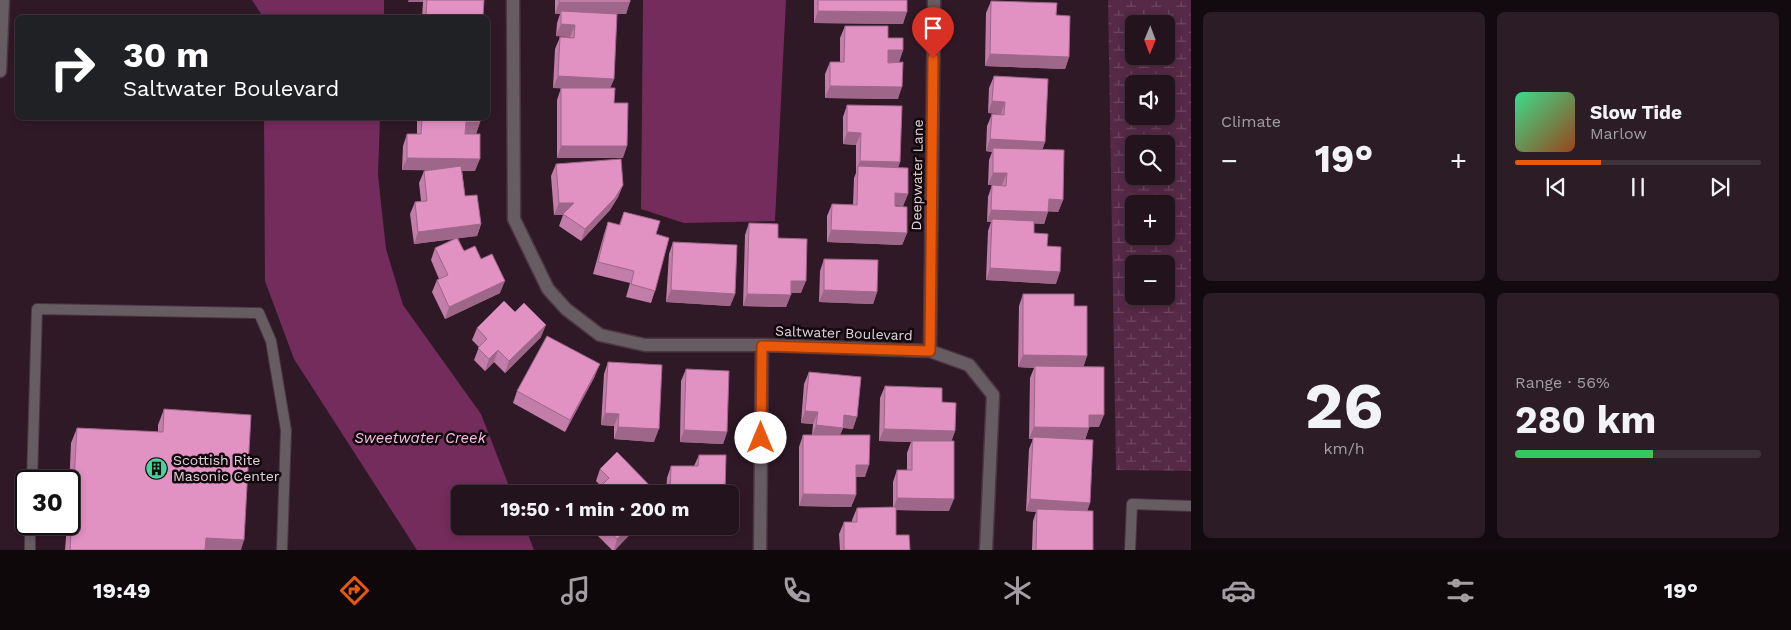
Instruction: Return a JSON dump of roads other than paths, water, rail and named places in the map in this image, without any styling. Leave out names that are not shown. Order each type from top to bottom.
[{"type":"street","points":[[0,71],[3,0]]},
{"type":"street","name":"Saltwater Boulevard","points":[[513,0],[514,220],[548,289],[566,309],[600,335],[645,345],[930,351],[969,365],[992,395],[986,550]]},
{"type":"street","name":"Deepwater Lane","points":[[930,351],[934,0]]},
{"type":"street","name":"Saltwater Boulevard","points":[[760,550],[762,346]]},
{"type":"lane","points":[[32,470],[37,309],[259,313],[271,341],[286,430],[282,550]]},
{"type":"lane","points":[[1130,550],[1132,504],[1191,506]]},
{"type":"lane","points":[[30,535],[30,550]]},
{"type":"water","points":[[252,0],[384,0],[384,15],[262,15]]},
{"type":"water","points":[[643,0],[786,0],[775,221],[684,223],[641,209]]},
{"type":"water","name":"Sweetwater Creek","points":[[264,120],[380,120],[378,175],[386,249],[403,305],[481,414],[509,485],[451,485],[451,535],[528,535],[534,550],[417,550],[294,359],[265,281]]},
{"type":"place","name":"Scottish Rite Masonic Center","points":[[157,468]]}]
